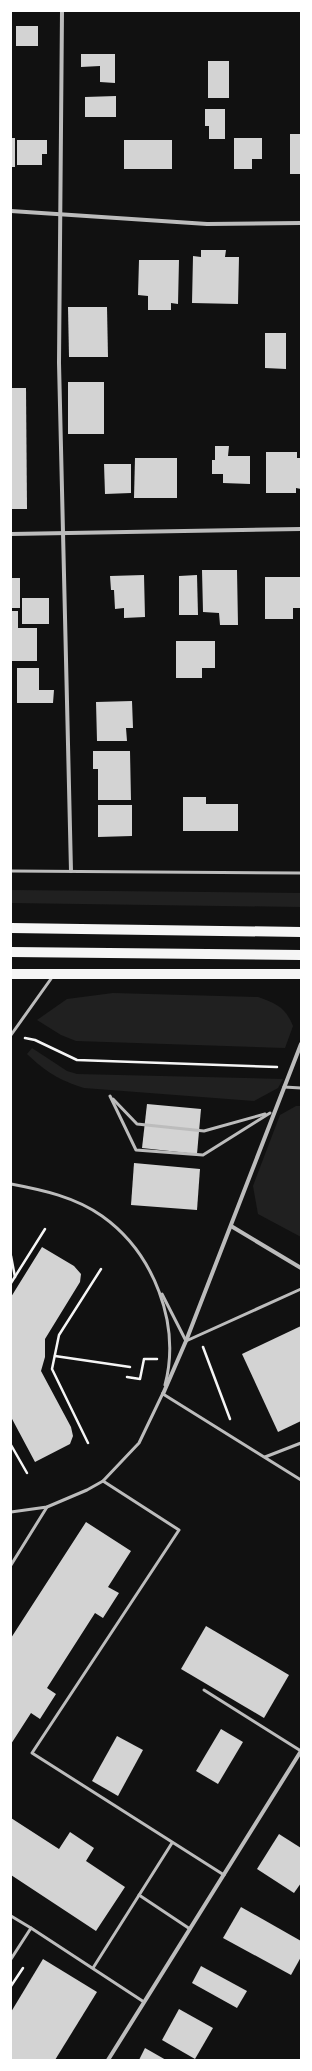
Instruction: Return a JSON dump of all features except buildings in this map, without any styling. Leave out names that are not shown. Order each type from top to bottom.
[{"type":"main road","points":[[11,928],[301,932]]},
{"type":"main road","points":[[11,952],[301,955]]},
{"type":"main road","points":[[11,974],[301,974]]},
{"type":"street","points":[[62,11],[59,363],[71,871]]},
{"type":"street","points":[[11,211],[60,213],[207,224],[301,223]]},
{"type":"street","points":[[11,534],[301,529]]},
{"type":"street","points":[[163,1394],[186,1341],[301,1044]]},
{"type":"street","points":[[231,1226],[301,1268]]},
{"type":"street","points":[[108,2060],[301,1751]]},
{"type":"lane","points":[[11,871],[301,873]]},
{"type":"lane","points":[[11,1035],[54,974]]},
{"type":"lane","points":[[284,1087],[301,1088]]},
{"type":"lane","points":[[110,1096],[137,1124],[204,1131],[270,1113],[203,1155],[136,1150],[110,1096]]},
{"type":"lane","points":[[11,1184],[43,1190],[75,1201],[102,1216],[128,1239],[139,1254],[159,1289],[186,1341],[301,1289]]},
{"type":"lane","points":[[11,1512],[47,1506],[87,1490],[103,1480],[139,1443],[163,1394],[169,1371],[170,1351],[168,1328],[159,1289]]},
{"type":"lane","points":[[163,1394],[301,1480]]},
{"type":"lane","points":[[265,1457],[301,1443]]},
{"type":"lane","points":[[103,1480],[179,1530],[32,1753],[224,1875]]},
{"type":"lane","points":[[11,1565],[47,1506]]},
{"type":"lane","points":[[204,1690],[301,1751]]},
{"type":"lane","points":[[93,1968],[172,1843]]},
{"type":"lane","points":[[139,1895],[190,1929]]},
{"type":"lane","points":[[11,1916],[144,2002]]},
{"type":"lane","points":[[11,1959],[31,1928]]},
{"type":"path","points":[[23,1038],[35,1040],[77,1060],[292,1067]]},
{"type":"path","points":[[11,1283],[45,1229]]},
{"type":"path","points":[[11,1256],[15,1277]]},
{"type":"path","points":[[88,1443],[53,1374],[52,1369],[56,1356],[58,1336],[102,1269]]},
{"type":"path","points":[[198,1335],[232,1426]]},
{"type":"path","points":[[56,1356],[130,1367]]},
{"type":"path","points":[[127,1377],[140,1379],[144,1359],[155,1359]]},
{"type":"path","points":[[11,1445],[27,1473]]},
{"type":"shaded area","points":[[11,890],[301,893],[301,907],[11,903]]},
{"type":"shaded area","points":[[113,993],[258,997],[280,1007],[287,1014],[293,1026],[285,1048],[76,1041],[61,1035],[37,1020],[67,999]]},
{"type":"shaded area","points":[[32,1048],[67,1071],[77,1074],[283,1079],[278,1088],[254,1101],[84,1088],[53,1075],[40,1066],[27,1054]]},
{"type":"shaded area","points":[[296,1106],[301,1106],[301,1237],[258,1214],[253,1186],[280,1115]]}]
